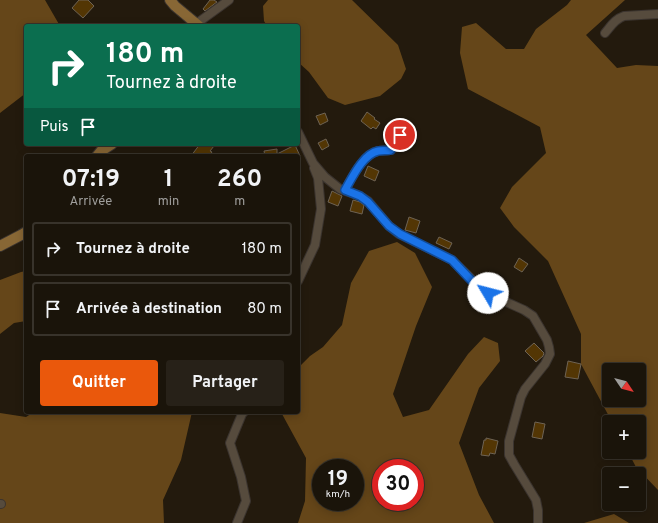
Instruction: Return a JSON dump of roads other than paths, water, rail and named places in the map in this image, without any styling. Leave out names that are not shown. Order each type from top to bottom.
[{"type":"main road","points":[[170,0],[197,24]]},
{"type":"main road","points":[[99,154],[109,146]]},
{"type":"main road","points":[[0,246],[24,234]]},
{"type":"street","points":[[199,24],[229,0]]},
{"type":"street","points":[[605,33],[620,18],[658,14]]},
{"type":"street","points":[[345,190],[355,172],[367,157],[378,151],[391,150],[400,135]]},
{"type":"street","points":[[300,136],[313,163],[318,178],[321,209],[315,245],[300,277]]},
{"type":"street","points":[[313,163],[325,177],[340,189],[360,196],[368,202],[389,226],[400,234],[452,260],[481,288],[495,297],[524,310],[532,316],[547,340],[550,354],[545,364],[525,389],[518,405],[509,441],[509,455],[536,500],[538,523]]},
{"type":"street","points":[[237,523],[246,501],[241,477],[230,443],[242,414]]}]
